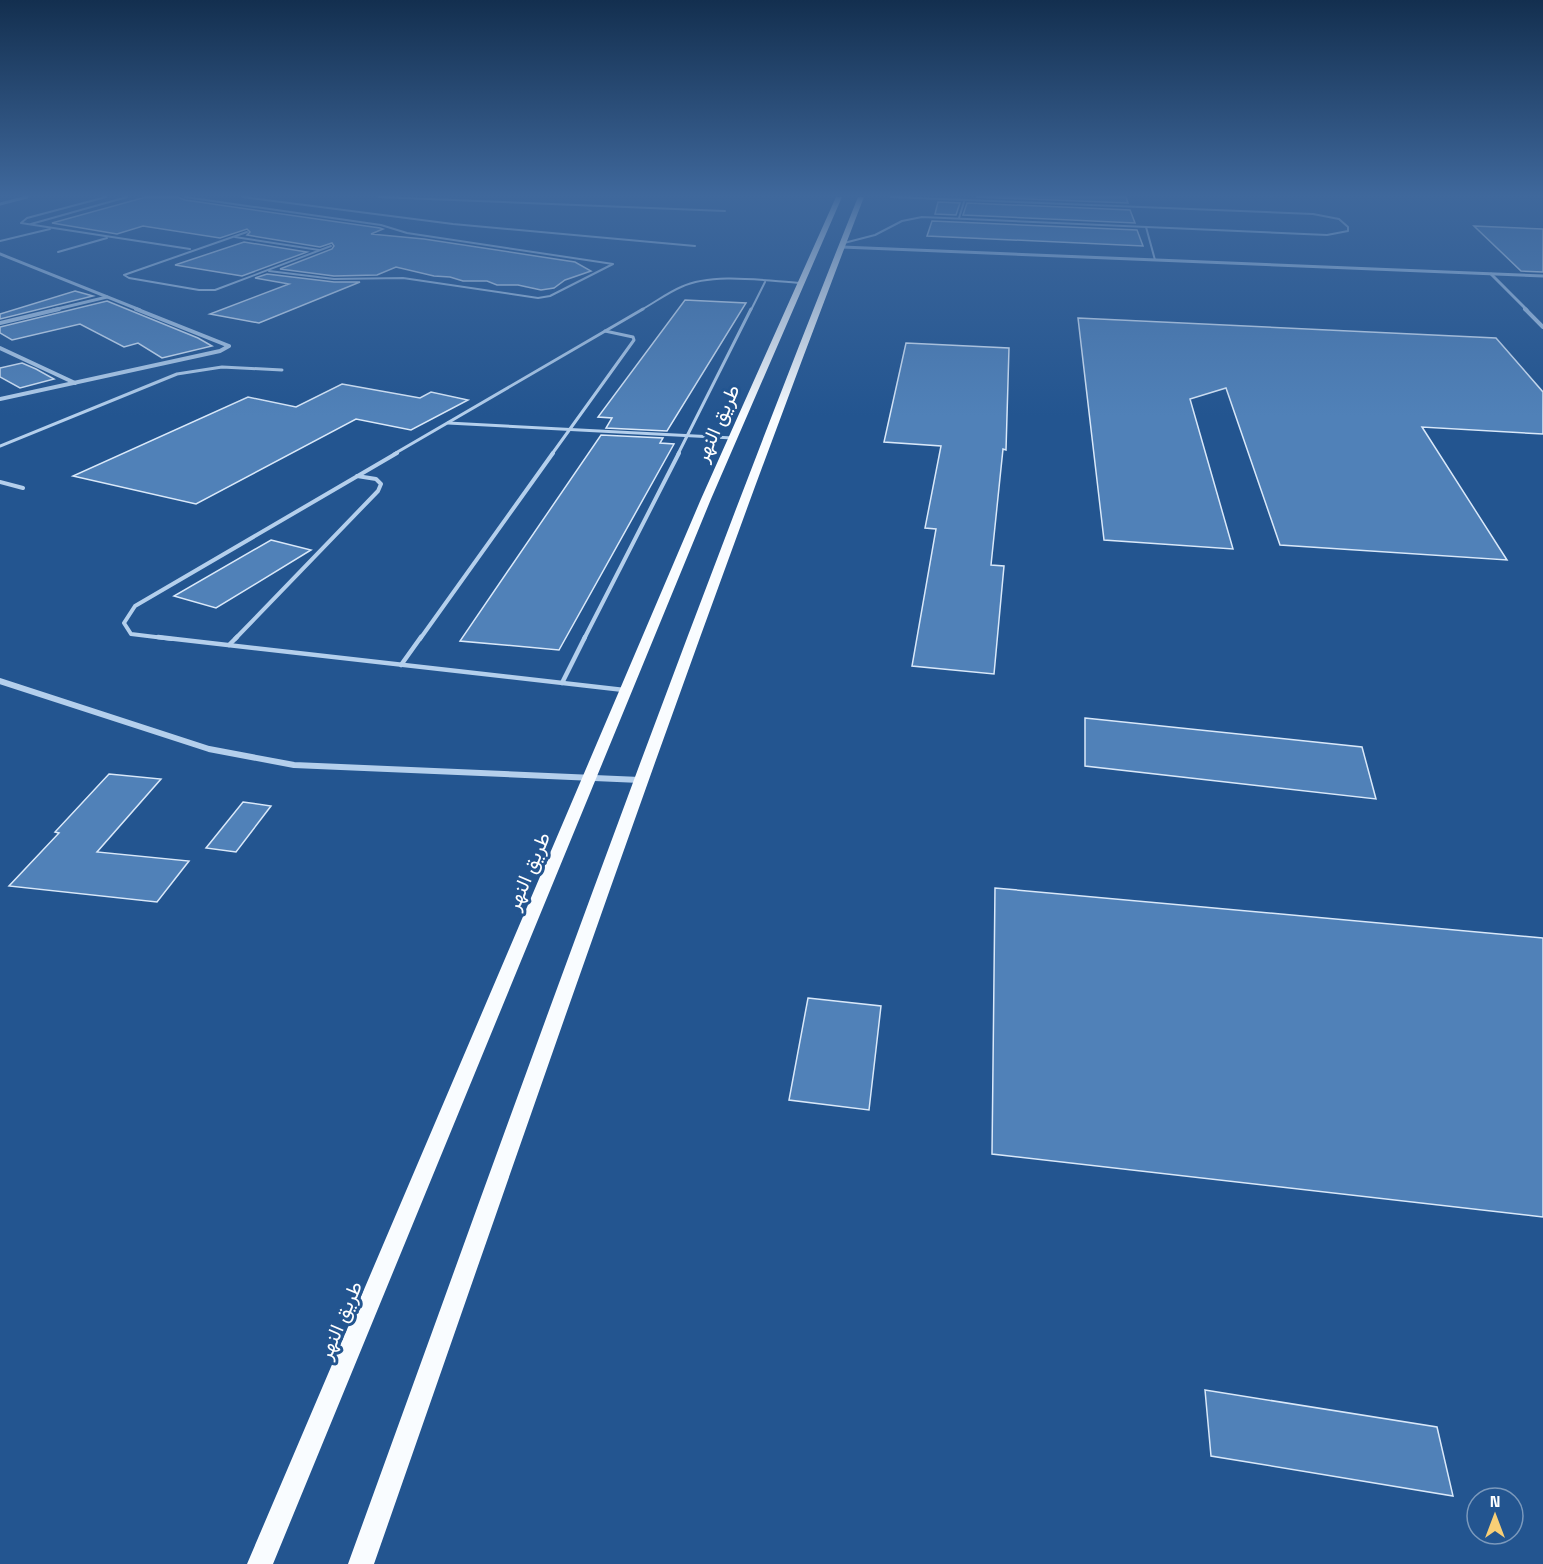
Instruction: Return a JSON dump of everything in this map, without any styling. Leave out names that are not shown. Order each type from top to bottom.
[{"type":"main road","name":"طريق النهر","points":[[260,1564],[626,690],[807,270]]},
{"type":"main road","points":[[361,1564],[641,780],[799,355],[833,270]]},
{"type":"street","points":[[0,399],[220,351],[229,346],[40,270]]},
{"type":"street","points":[[1395,270],[1543,276]]},
{"type":"street","points":[[1491,274],[1543,327]]},
{"type":"street","points":[[0,323],[108,297]]},
{"type":"street","points":[[0,348],[75,382]]},
{"type":"street","points":[[0,681],[209,748],[294,765],[641,780]]},
{"type":"lane","points":[[132,270],[124,275],[129,278],[210,291],[225,288],[268,271],[334,279],[403,278],[538,298],[550,297],[602,270]]},
{"type":"lane","points":[[626,690],[132,634],[124,623],[135,606],[689,284],[719,280],[801,283]]},
{"type":"lane","points":[[562,683],[765,282]]},
{"type":"lane","points":[[400,664],[634,340],[628,334],[605,331]]},
{"type":"lane","points":[[0,447],[174,375],[227,366],[252,366],[282,370]]},
{"type":"lane","points":[[447,423],[733,438]]},
{"type":"lane","points":[[229,645],[378,491],[381,484],[376,479],[357,476]]},
{"type":"lane","points":[[0,482],[22,488]]},
{"type":"building","points":[[205,270],[258,270],[242,276]]},
{"type":"building","points":[[288,270],[389,270],[377,275],[334,276]]},
{"type":"building","points":[[409,270],[591,271],[565,280],[554,288],[541,290],[518,285],[497,285],[487,281],[463,281]]},
{"type":"building","points":[[1520,270],[1543,270],[1543,272]]},
{"type":"building","points":[[267,274],[334,282],[360,282],[259,323],[210,314],[289,284],[255,278]]},
{"type":"building","points":[[75,291],[93,296],[0,319],[0,314]]},
{"type":"building","points":[[685,300],[746,303],[667,431],[606,428],[612,418],[598,417]]},
{"type":"building","points":[[107,301],[198,338],[212,346],[162,358],[138,343],[124,347],[80,324],[12,340],[0,333],[0,327]]},
{"type":"building","points":[[1078,318],[1496,338],[1543,392],[1543,434],[1422,427],[1507,560],[1280,545],[1226,388],[1190,399],[1233,549],[1104,540]]},
{"type":"building","points":[[906,343],[1009,348],[1006,450],[1003,449],[991,565],[1004,566],[994,674],[912,666],[936,529],[925,528],[941,446],[884,442]]},
{"type":"building","points":[[22,363],[54,379],[20,388],[0,377],[0,368]]},
{"type":"building","points":[[342,384],[420,398],[431,392],[468,400],[411,430],[356,419],[196,504],[73,476],[248,397],[296,407]]},
{"type":"building","points":[[601,435],[663,438],[660,443],[674,444],[559,650],[460,641]]},
{"type":"building","points":[[271,540],[311,550],[216,608],[174,596]]},
{"type":"building","points":[[1085,718],[1362,747],[1376,799],[1085,766]]},
{"type":"building","points":[[109,774],[161,779],[97,852],[189,861],[157,902],[9,886],[59,833],[55,832]]},
{"type":"building","points":[[243,802],[271,806],[236,852],[206,848]]},
{"type":"building","points":[[995,888],[1543,938],[1543,1217],[992,1154]]},
{"type":"building","points":[[808,998],[881,1006],[869,1110],[789,1100]]},
{"type":"building","points":[[1205,1390],[1437,1427],[1453,1496],[1211,1456]]}]
